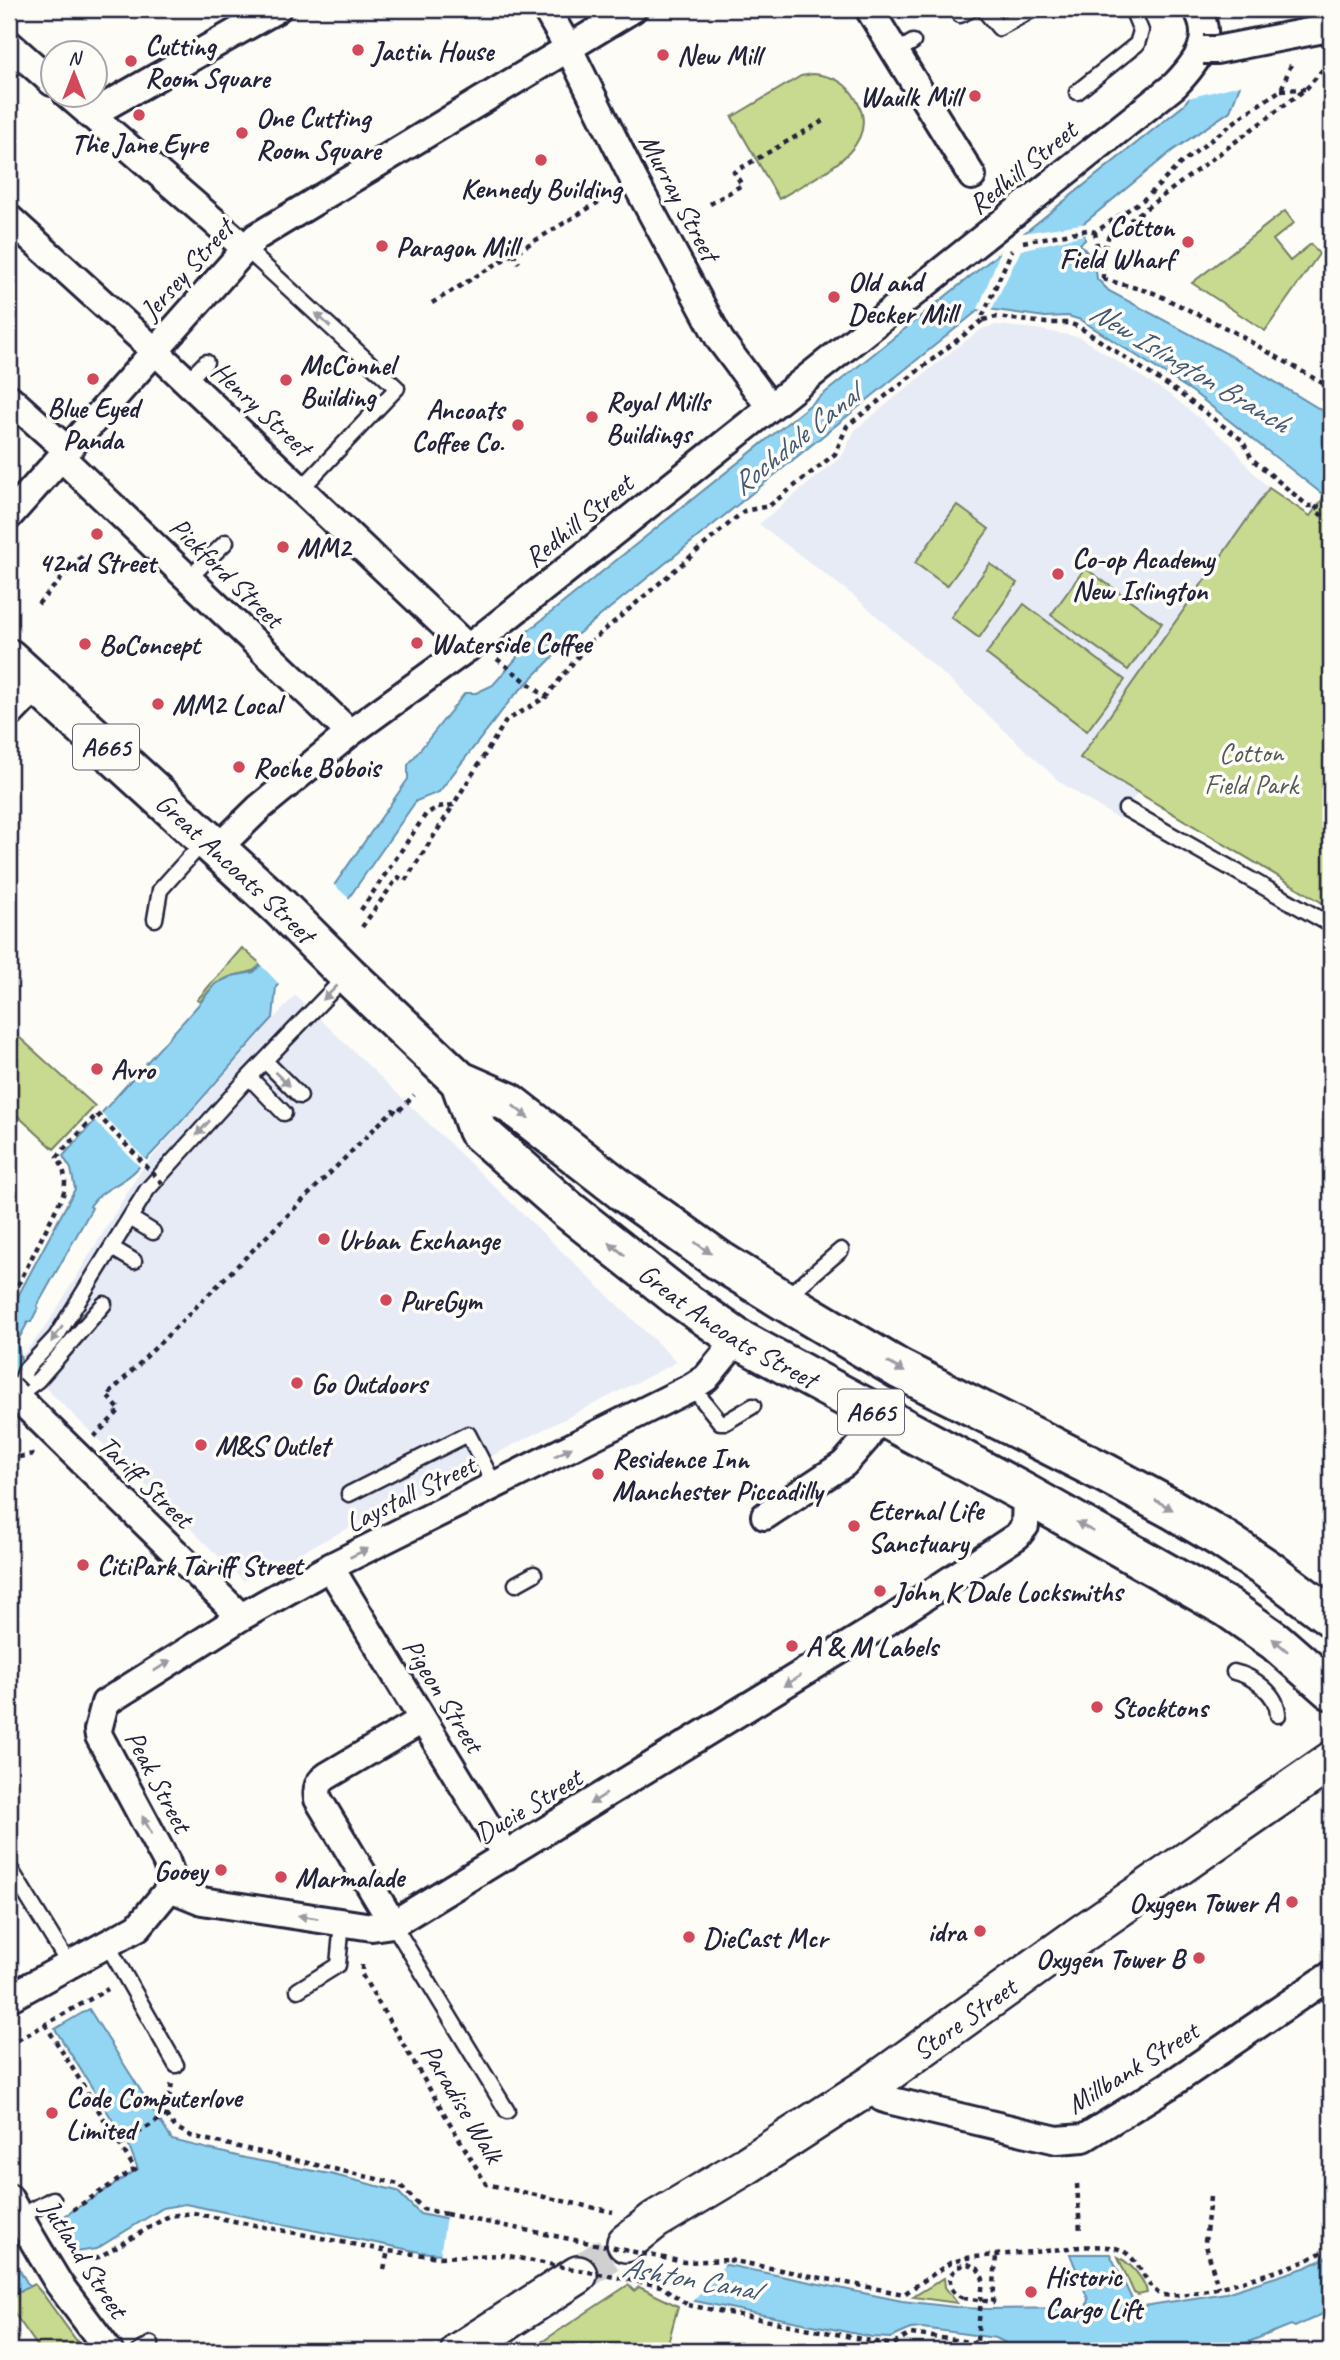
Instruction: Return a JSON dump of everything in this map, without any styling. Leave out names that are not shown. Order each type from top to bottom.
[{"type":"highway","name":"Great Ancoats Street","points":[[9,659],[280,907],[460,1081],[508,1102],[621,1190],[720,1261],[783,1300],[899,1369],[1105,1473],[1221,1538],[1331,1616]]},
{"type":"highway","name":"Great Ancoats Street","points":[[460,1081],[477,1130],[628,1258],[738,1339],[1026,1494],[1228,1608],[1275,1641],[1331,1690]]},
{"type":"highway","points":[[738,1339],[783,1300]]},
{"type":"highway","points":[[1022,1432],[1026,1494]]},
{"type":"street","points":[[90,115],[277,9]]},
{"type":"street","name":"Murray Street","points":[[546,9],[720,340],[770,407]]},
{"type":"street","name":"Jersey Street","points":[[9,516],[256,237],[633,9]]},
{"type":"street","points":[[869,9],[904,47],[972,176]]},
{"type":"street","points":[[1197,9],[1203,18],[1203,50],[1216,50],[1330,28]]},
{"type":"street","points":[[9,44],[38,70]]},
{"type":"street","name":"Redhill Street","points":[[211,844],[260,808],[350,733],[468,648],[1175,85],[1203,50]]},
{"type":"street","points":[[82,108],[245,248]]},
{"type":"street","name":"Henry Street","points":[[9,218],[155,351],[468,648]]},
{"type":"street","name":"Pickford Street","points":[[9,398],[189,578],[350,733]]},
{"type":"street","points":[[9,715],[38,685]]},
{"type":"street","name":"Laystall Street","points":[[105,1703],[241,1617],[330,1567],[692,1387],[706,1378],[738,1339]]},
{"type":"street","name":"Tariff Street","points":[[12,1392],[241,1617]]},
{"type":"street","points":[[765,1516],[844,1464],[866,1439],[879,1417]]},
{"type":"street","name":"Ducie Street","points":[[170,1888],[202,1901],[352,1924],[382,1927],[393,1924],[891,1619],[1017,1536],[1025,1526],[1026,1494]]},
{"type":"street","name":"Pigeon Street","points":[[330,1567],[506,1856]]},
{"type":"street","name":"Peak Street","points":[[105,1703],[99,1736],[166,1861],[170,1888]]},
{"type":"street","points":[[393,1924],[318,1799],[319,1783],[422,1720]]},
{"type":"street","name":"Store Street","points":[[626,2243],[655,2220],[744,2167],[871,2085],[1080,1935],[1331,1761]]},
{"type":"street","points":[[9,1998],[138,1927],[170,1888]]},
{"type":"street","name":"Millbank Street","points":[[871,2085],[882,2098],[888,2100],[1057,2140],[1084,2138],[1168,2086],[1331,1975]]},
{"type":"street","name":"Jutland Street","points":[[17,2213],[65,2273],[109,2351]]},
{"type":"street","points":[[460,2351],[578,2275]]},
{"type":"lane","points":[[983,9],[999,28],[1034,9]]},
{"type":"lane","points":[[1077,92],[1137,44],[1142,31],[1132,9]]},
{"type":"lane","points":[[245,248],[397,388],[301,489]]},
{"type":"lane","points":[[187,381],[206,362]]},
{"type":"lane","points":[[328,437],[341,447]]},
{"type":"lane","points":[[189,578],[226,542]]},
{"type":"lane","points":[[1126,809],[1331,925]]},
{"type":"lane","points":[[155,919],[160,890],[211,844]]},
{"type":"lane","points":[[12,1392],[26,1369],[56,1337],[147,1190],[248,1077],[348,975]]},
{"type":"lane","points":[[264,1061],[300,1096]]},
{"type":"lane","points":[[248,1077],[284,1113]]},
{"type":"lane","points":[[130,1218],[153,1231]]},
{"type":"lane","points":[[112,1248],[134,1261]]},
{"type":"lane","points":[[783,1300],[841,1250]]},
{"type":"lane","points":[[12,1392],[38,1380],[104,1304]]},
{"type":"lane","points":[[692,1387],[720,1422],[726,1422],[753,1406]]},
{"type":"lane","points":[[349,1494],[468,1434],[495,1486]]},
{"type":"lane","points":[[516,1584],[534,1574]]},
{"type":"lane","points":[[1234,1672],[1246,1675],[1276,1699],[1278,1714]]},
{"type":"lane","points":[[9,1867],[69,1966]]},
{"type":"lane","points":[[298,1990],[338,1965],[352,1924]]},
{"type":"lane","points":[[393,1924],[507,2110]]},
{"type":"lane","points":[[107,1944],[176,2065]]},
{"type":"lane","points":[[17,2213],[53,2199]]},
{"type":"path","points":[[1281,90],[1294,55]]},
{"type":"path","points":[[1103,279],[1103,257],[1110,236],[1306,89],[1331,60]]},
{"type":"path","points":[[362,927],[398,877],[405,881],[506,721],[547,697],[587,645],[744,511],[769,506],[835,454],[847,426],[983,317],[1015,243],[1087,230],[1095,232],[1147,197],[1180,164],[1245,113],[1281,90],[1306,89]]},
{"type":"path","points":[[710,204],[742,185],[734,172],[823,121]]},
{"type":"path","points":[[432,303],[634,180]]},
{"type":"path","points":[[1147,197],[1153,203]]},
{"type":"path","points":[[1095,232],[1103,279]]},
{"type":"path","points":[[513,253],[519,263]]},
{"type":"path","points":[[1103,279],[1154,293],[1230,330],[1331,388]]},
{"type":"path","points":[[983,317],[1069,323],[1079,327],[1179,393],[1242,440],[1252,459],[1308,506],[1318,506],[1315,510],[1331,522]]},
{"type":"path","points":[[38,604],[85,553]]},
{"type":"path","points":[[495,657],[547,697]]},
{"type":"path","points":[[361,910],[426,814],[438,807],[453,806]]},
{"type":"path","points":[[75,1456],[120,1410],[107,1396],[393,1110],[397,1113],[414,1095]]},
{"type":"path","points":[[9,1303],[63,1195],[66,1185],[63,1166],[57,1157],[95,1117],[165,1186]]},
{"type":"path","name":"Paradise Walk","points":[[352,1924],[362,1975],[486,2184],[655,2220]]},
{"type":"path","points":[[9,2045],[89,1999]]},
{"type":"path","points":[[46,2023],[123,2142],[135,2169],[70,2211]]},
{"type":"path","points":[[123,2142],[166,2115],[176,2065]]},
{"type":"path","points":[[166,2115],[175,2127],[191,2136],[399,2184],[423,2209],[684,2262],[729,2260],[904,2294],[950,2263],[966,2258],[1080,2244],[1117,2248],[1127,2253],[1160,2295],[1252,2279],[1304,2262],[1331,2247]]},
{"type":"path","points":[[1077,2184],[1080,2232]]},
{"type":"path","points":[[1210,2197],[1205,2242],[1218,2287]]},
{"type":"path","points":[[65,2273],[99,2257],[169,2216],[193,2213],[388,2251],[440,2257],[504,2255],[661,2286],[688,2305],[891,2345],[911,2334],[971,2342],[1001,2351]]},
{"type":"path","points":[[384,2269],[388,2251]]},
{"type":"path","points":[[973,2351],[983,2279],[978,2269],[968,2264],[957,2267],[950,2276],[950,2287],[958,2296],[963,2298],[993,2302],[996,2255]]},
{"type":"path","points":[[971,2342],[973,2351]]},
{"type":"shaded area","name":"Co-op Academy New Islington","points":[[996,325],[1079,337],[1172,396],[1233,446],[1248,467],[1269,488],[1310,516],[1120,820],[1061,783],[854,596],[759,524],[842,456],[855,430],[961,344],[982,329]]},
{"type":"shaded area","name":"Urban Exchange","points":[[295,995],[677,1362],[244,1581],[18,1361],[47,1325],[141,1170]]},
{"type":"green space","points":[[813,74],[839,81],[853,94],[863,118],[861,134],[853,148],[841,160],[779,199],[732,117],[801,76]]},
{"type":"green space","points":[[1285,211],[1294,223],[1273,240],[1290,261],[1311,244],[1319,254],[1265,331],[1192,283]]},
{"type":"green space","name":"Cotton Field Park","points":[[1269,488],[1310,516],[1325,496],[1331,501],[1331,908],[1080,758]]},
{"type":"green space","points":[[957,505],[989,529],[947,586],[915,563]]},
{"type":"green space","points":[[990,564],[1017,583],[979,638],[951,617]]},
{"type":"green space","points":[[1085,568],[1162,623],[1128,670],[1051,615]]},
{"type":"green space","points":[[1024,604],[1125,680],[1087,731],[986,654]]},
{"type":"green space","points":[[242,948],[261,964],[252,971],[225,979],[211,989],[200,1002],[197,1000]]},
{"type":"green space","points":[[9,1028],[95,1106],[54,1149],[9,1108]]},
{"type":"green space","points":[[1118,2257],[1136,2272],[1147,2293],[1134,2293]]},
{"type":"green space","points":[[944,2278],[945,2287],[957,2303],[913,2297]]},
{"type":"green space","points":[[34,2284],[84,2351],[41,2351],[14,2313],[9,2316],[9,2297]]},
{"type":"green space","points":[[628,2285],[634,2291],[639,2287],[678,2306],[666,2351],[528,2351]]},
{"type":"water","points":[[1244,9],[1286,9],[1244,75],[1230,111],[1172,151],[1083,224],[1085,240],[1080,244],[1095,262],[1097,279],[1109,291],[1239,360],[1331,416],[1331,501],[1193,392],[1081,320],[1068,316],[1045,317],[981,308],[568,642],[512,698],[439,792],[416,801],[348,899],[276,987],[273,1018],[154,1152],[130,1175],[100,1195],[90,1206],[92,1208],[37,1306],[31,1322],[28,1322],[17,1342],[22,1363],[9,1382],[10,1311],[75,1189],[71,1169],[63,1156],[215,984],[232,976],[254,972],[335,884],[408,779],[408,765],[465,693],[476,693],[493,685],[516,659],[523,635],[1184,105]]},
{"type":"water","name":"Ashton Canal","points":[[89,2009],[172,2140],[397,2191],[420,2214],[691,2269],[727,2265],[902,2301],[964,2308],[1086,2308],[1088,2299],[1070,2254],[1110,2254],[1131,2297],[1144,2306],[1226,2293],[1307,2267],[1331,2255],[1331,2310],[1295,2327],[1291,2325],[1241,2345],[1213,2351],[1013,2351],[1006,2343],[996,2338],[922,2328],[911,2329],[891,2338],[872,2337],[695,2301],[661,2284],[499,2252],[452,2255],[420,2252],[185,2204],[163,2208],[96,2249],[70,2253],[59,2235],[64,2228],[60,2219],[138,2169],[129,2146],[55,2029]]},
{"type":"water","points":[[15,2262],[29,2286],[9,2297],[9,2264]]},
{"type":"pier","points":[[1289,9],[1244,84],[1184,99],[1236,17]]},
{"type":"pier","points":[[1087,223],[1087,234],[1021,250],[991,311],[978,309],[1003,245],[1017,234]]},
{"type":"pier","points":[[332,883],[352,901],[281,986],[258,962]]},
{"type":"pier","points":[[99,1111],[148,1162],[142,1169],[92,1118]]},
{"type":"pier","points":[[446,2216],[692,2266],[728,2261],[691,2303],[660,2287],[499,2255],[440,2257]]},
{"type":"tunnel","points":[[578,2275],[626,2243]]},
{"type":"place","name":"Jactin House","points":[[358,50]]},
{"type":"place","name":"New Mill","points":[[663,55]]},
{"type":"place","name":"Cutting Room Square","points":[[131,61]]},
{"type":"place","name":"Waulk Mill","points":[[975,96]]},
{"type":"place","name":"The Jane Eyre","points":[[139,115]]},
{"type":"place","name":"One Cutting Room Square","points":[[242,133]]},
{"type":"place","name":"Kennedy Building","points":[[541,160]]},
{"type":"place","name":"Cotton Field Wharf","points":[[1188,242]]},
{"type":"place","name":"Paragon Mill","points":[[382,246]]},
{"type":"place","name":"Old and Decker Mill","points":[[834,297]]},
{"type":"place","name":"Blue Eyed Panda","points":[[93,379]]},
{"type":"place","name":"McConnel Building","points":[[286,380]]},
{"type":"place","name":"Royal Mills Buildings","points":[[592,417]]},
{"type":"place","name":"Ancoats Coffee Co.","points":[[518,425]]},
{"type":"place","name":"42nd Street","points":[[97,534]]},
{"type":"place","name":"MM2","points":[[283,547]]},
{"type":"place","name":"Co-op Academy New Islington","points":[[1058,574]]},
{"type":"place","name":"Waterside Coffee","points":[[417,643]]},
{"type":"place","name":"BoConcept","points":[[85,644]]},
{"type":"place","name":"MM2 Local","points":[[158,704]]},
{"type":"place","name":"Roche Bobois","points":[[239,767]]},
{"type":"place","name":"Avro","points":[[97,1069]]},
{"type":"place","name":"Urban Exchange","points":[[324,1239]]},
{"type":"place","name":"PureGym","points":[[386,1300]]},
{"type":"place","name":"Go Outdoors","points":[[297,1383]]},
{"type":"place","name":"M&S Outlet","points":[[201,1445]]},
{"type":"place","name":"Residence Inn Manchester Piccadilly","points":[[598,1474]]},
{"type":"place","name":"Eternal Life Sanctuary","points":[[854,1526]]},
{"type":"place","name":"CitiPark Tariff Street","points":[[83,1565]]},
{"type":"place","name":"John K Dale Locksmiths","points":[[880,1591]]},
{"type":"place","name":"A & M Labels","points":[[792,1646]]},
{"type":"place","name":"Stocktons","points":[[1097,1707]]},
{"type":"place","name":"Gooey","points":[[221,1870]]},
{"type":"place","name":"Marmalade","points":[[281,1877]]},
{"type":"place","name":"Oxygen Tower A","points":[[1292,1902]]},
{"type":"place","name":"idra","points":[[980,1931]]},
{"type":"place","name":"DieCast Mcr","points":[[689,1937]]},
{"type":"place","name":"Oxygen Tower B","points":[[1199,1958]]},
{"type":"place","name":"Code Computerlove Limited","points":[[52,2113]]},
{"type":"place","name":"Historic Cargo Lift","points":[[1031,2292]]},
{"type":"water label","name":"New Islington Branch","points":[[1190,367]]},
{"type":"water label","name":"Rochdale Canal","points":[[795,440]]}]
